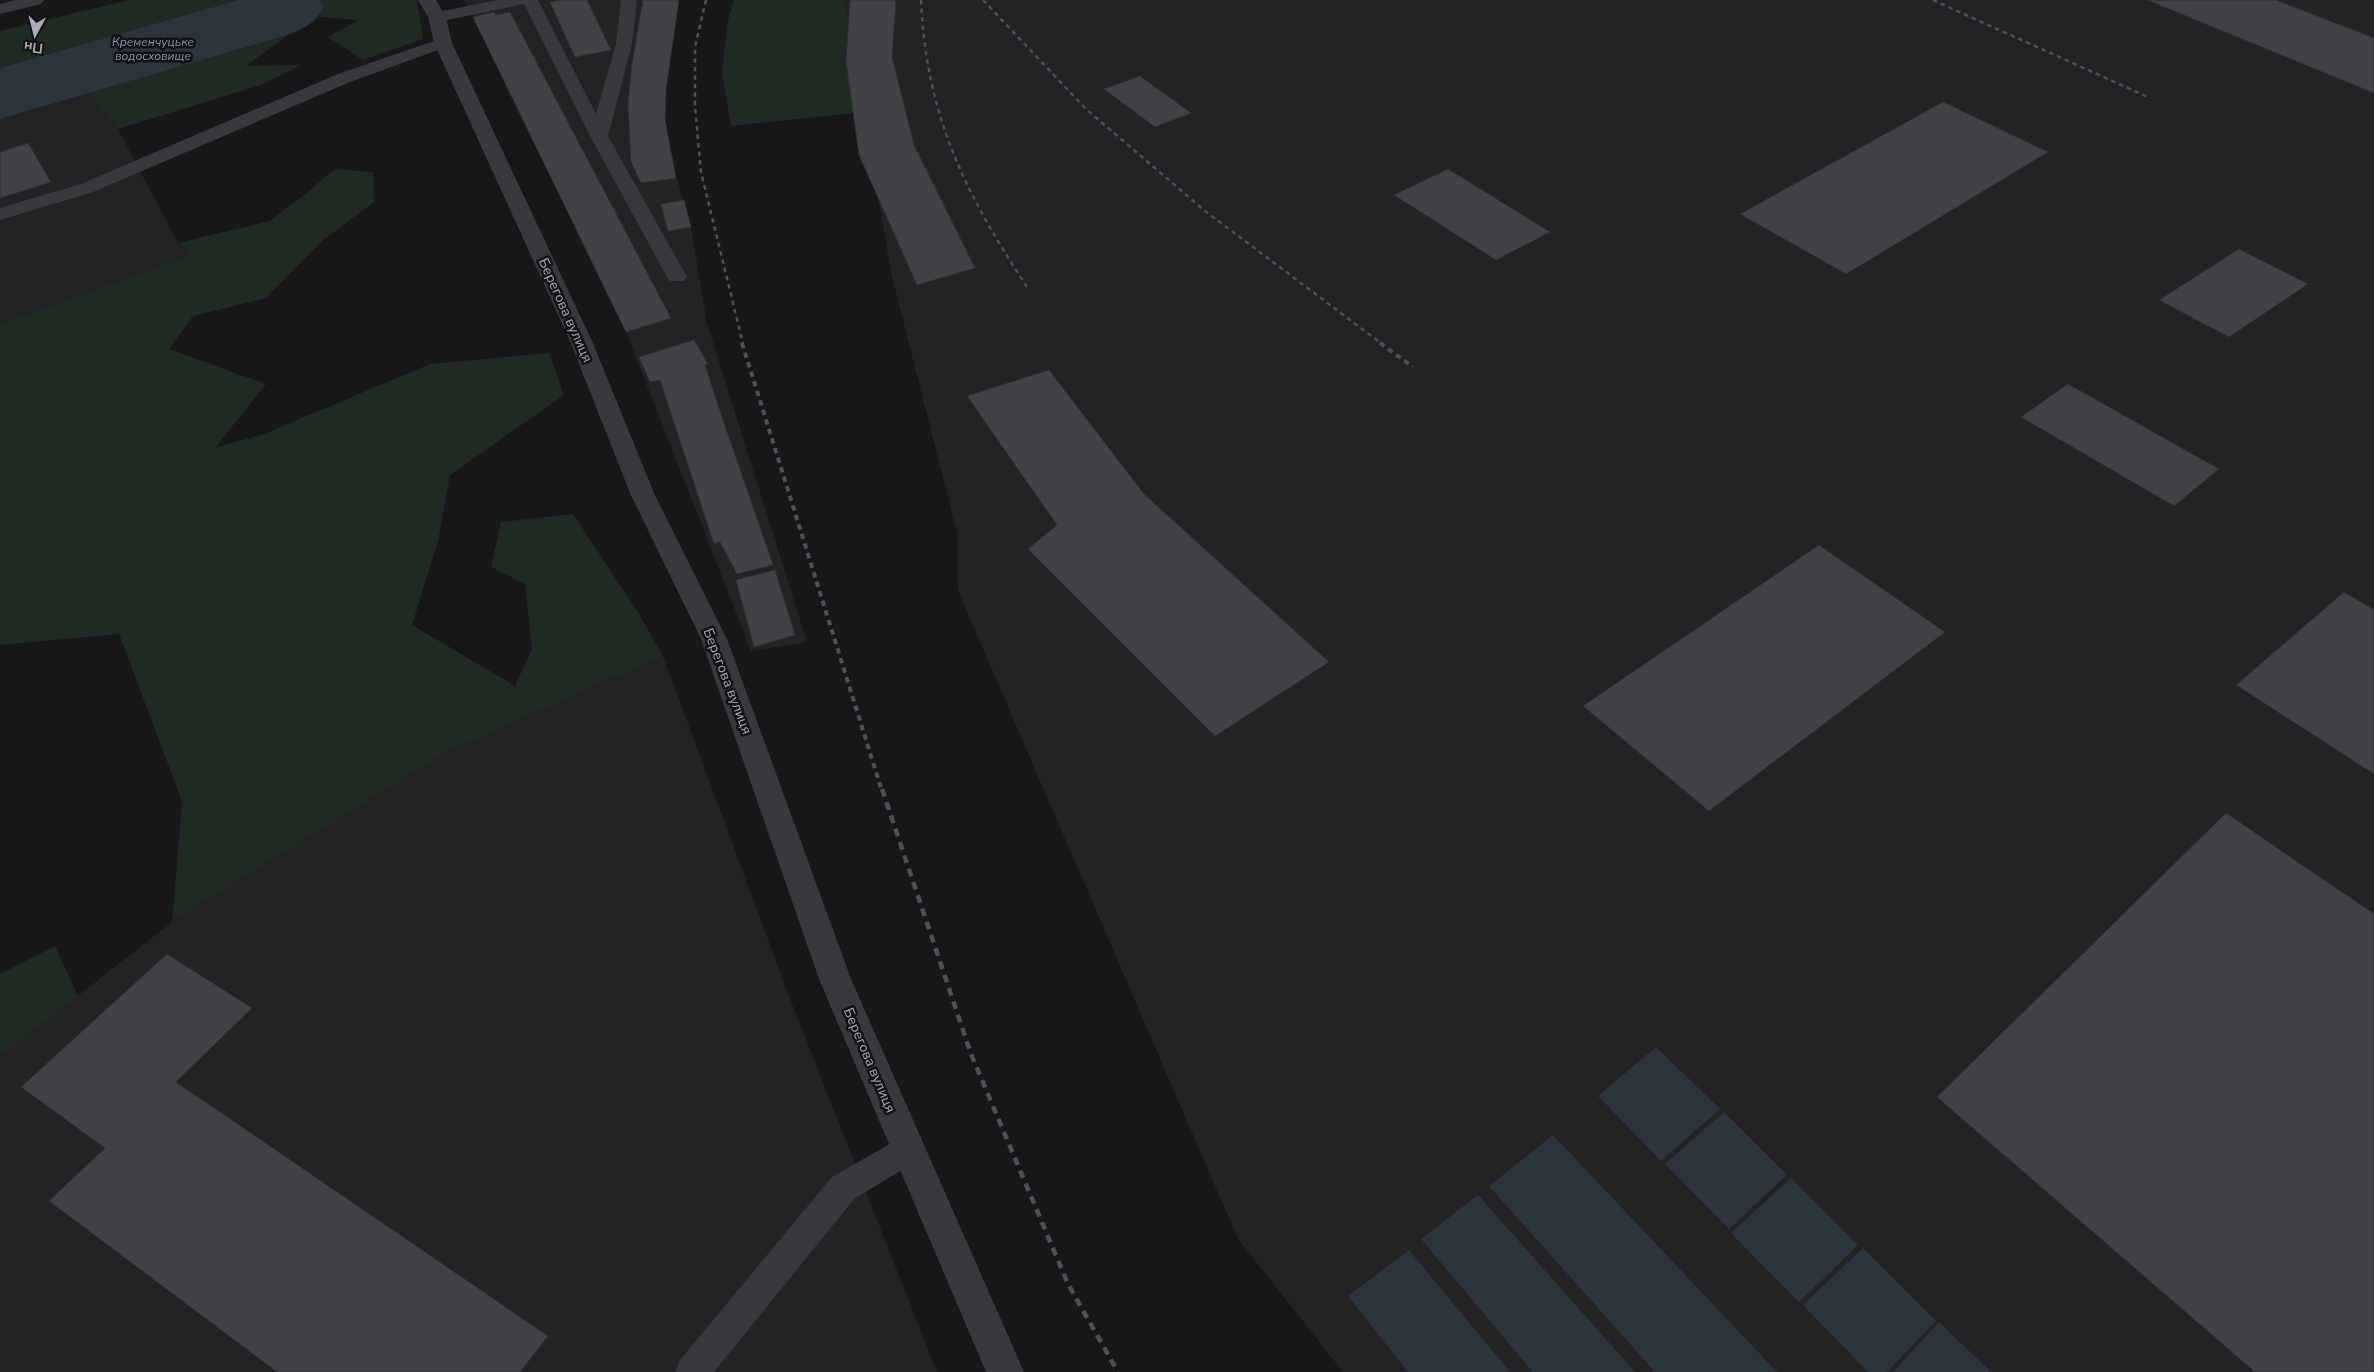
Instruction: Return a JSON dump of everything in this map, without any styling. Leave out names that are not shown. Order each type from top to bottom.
[{"type":"street","points":[[0,9],[35,0]]},
{"type":"street","name":"Берегова вулиця","points":[[432,9],[443,43],[581,341],[642,493],[714,639],[836,979],[1005,1372]]},
{"type":"lane","points":[[432,9],[523,0]]},
{"type":"lane","points":[[530,0],[599,136],[677,277]]},
{"type":"lane","points":[[599,136],[624,44],[629,0]]},
{"type":"lane","points":[[0,214],[87,188],[344,78],[443,43]]},
{"type":"lane","points":[[692,1372],[843,1188],[909,1148]]},
{"type":"shaded area","points":[[129,0],[238,0],[0,68],[0,31]]},
{"type":"shaded area","points":[[319,0],[417,0],[423,39],[363,60],[328,37],[359,20],[319,17],[325,6]]},
{"type":"shaded area","points":[[464,0],[679,0],[666,89],[665,120],[671,158],[691,227],[707,323],[807,642],[751,651],[626,332]]},
{"type":"shaded area","points":[[734,0],[845,0],[864,112],[731,126],[722,73],[727,24]]},
{"type":"shaded area","points":[[845,0],[2374,0],[2374,1372],[1343,1372],[1238,1239],[958,591],[957,533],[891,273]]},
{"type":"shaded area","points":[[288,35],[246,66],[301,65],[264,84],[118,129],[88,93]]},
{"type":"shaded area","points":[[88,93],[118,129],[178,243],[189,255],[0,324],[0,119]]},
{"type":"shaded area","points":[[335,169],[373,172],[374,202],[323,240],[266,298],[193,316],[169,349],[266,384],[215,448],[264,434],[430,364],[549,353],[564,395],[450,475],[438,541],[412,625],[515,686],[532,649],[525,584],[491,567],[501,522],[573,514],[639,614],[663,656],[447,752],[172,922],[182,801],[119,634],[0,645],[0,324],[189,255],[178,243],[270,221]]},
{"type":"shaded area","points":[[663,656],[787,991],[937,1372],[0,1372],[0,1057],[172,922],[447,752]]},
{"type":"shaded area","points":[[55,946],[78,996],[0,1057],[0,974]]},
{"type":"water","name":"Кременчуцьке водосховище","points":[[238,0],[319,0],[325,6],[322,12],[310,24],[288,35],[0,119],[0,68]]},
{"type":"water","points":[[1656,1047],[1720,1109],[1661,1161],[1598,1096]]},
{"type":"water","points":[[1724,1112],[1787,1175],[1729,1229],[1665,1164]]},
{"type":"water","points":[[1553,1135],[1777,1372],[1655,1372],[1489,1186]]},
{"type":"water","points":[[1791,1178],[1858,1245],[1799,1302],[1731,1233]]},
{"type":"water","points":[[1478,1195],[1635,1372],[1533,1372],[1421,1239]]},
{"type":"water","points":[[1863,1248],[1936,1321],[1887,1372],[1868,1372],[1803,1305]]},
{"type":"water","points":[[1409,1250],[1510,1372],[1408,1372],[1348,1296]]},
{"type":"water","points":[[1939,1322],[1991,1372],[1893,1372]]},
{"type":"building","points":[[587,0],[611,50],[575,57],[550,2]]},
{"type":"building","points":[[643,0],[679,0],[666,89],[665,120],[676,178],[641,183],[631,162],[628,103],[632,64]]},
{"type":"building","points":[[850,0],[896,0],[892,57],[914,145],[975,268],[917,285],[859,155],[846,61]]},
{"type":"building","points":[[2147,0],[2276,0],[2374,38],[2374,93]]},
{"type":"building","points":[[494,12],[496,15],[510,12],[671,318],[626,332],[473,17]]},
{"type":"building","points":[[1140,76],[1191,113],[1155,127],[1104,89]]},
{"type":"building","points":[[1943,102],[2048,152],[1846,274],[1740,214]]},
{"type":"building","points":[[28,143],[51,182],[0,198],[0,152]]},
{"type":"building","points":[[1448,169],[1550,232],[1496,260],[1394,195]]},
{"type":"building","points":[[684,200],[691,227],[668,231],[661,204]]},
{"type":"building","points":[[2239,249],[2308,284],[2229,337],[2159,300]]},
{"type":"building","points":[[694,340],[708,364],[705,365],[773,565],[737,574],[720,542],[714,544],[660,380],[650,382],[639,357]]},
{"type":"building","points":[[1049,370],[1144,494],[1329,662],[1215,736],[1028,549],[1057,525],[967,396]]},
{"type":"building","points":[[2068,384],[2219,469],[2174,506],[2021,417]]},
{"type":"building","points":[[1819,545],[1945,632],[1709,811],[1583,706]]},
{"type":"building","points":[[775,570],[795,635],[754,647],[736,580]]},
{"type":"building","points":[[2344,592],[2374,610],[2374,774],[2236,685]]},
{"type":"building","points":[[2226,813],[2374,914],[2374,1372],[2255,1372],[1937,1097]]},
{"type":"building","points":[[167,954],[252,1008],[176,1082],[548,1336],[520,1372],[277,1372],[49,1201],[105,1148],[21,1087]]},
{"type":"railway","points":[[706,0],[695,47],[695,107],[701,172],[743,344]]},
{"type":"railway","points":[[921,0],[924,41],[940,117],[953,151],[985,219],[1027,287]]},
{"type":"railway","points":[[983,0],[1086,109],[1205,211],[1382,344]]},
{"type":"railway","points":[[1933,0],[2150,98]]},
{"type":"railway","points":[[742,343],[882,791]]},
{"type":"railway","points":[[1380,343],[1413,367]]},
{"type":"railway","points":[[882,789],[971,1054],[1068,1284],[1118,1372]]}]
